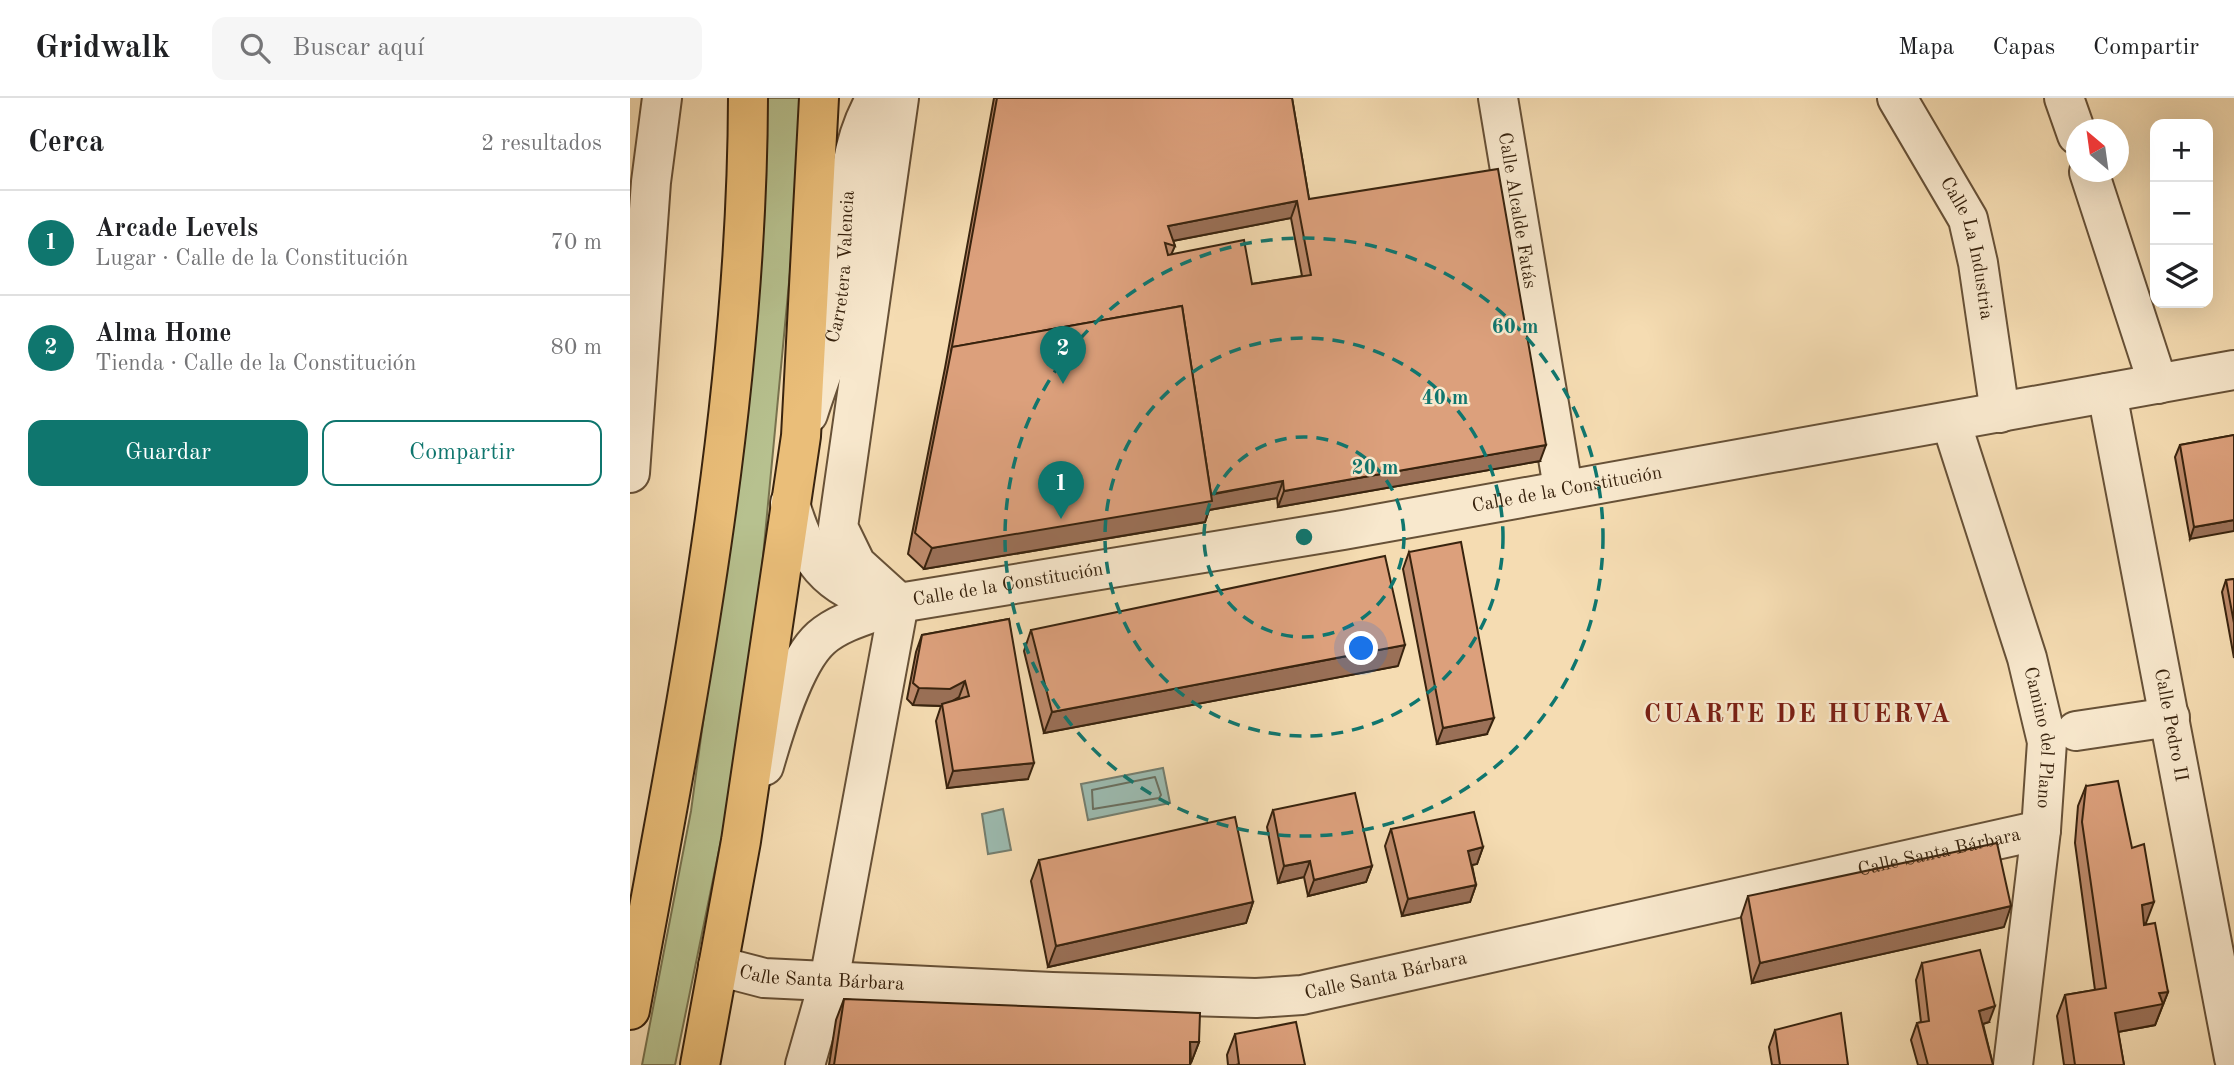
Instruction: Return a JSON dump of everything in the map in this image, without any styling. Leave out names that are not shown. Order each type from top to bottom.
[{"type":"highway","points":[[630,1010],[704,603],[722,474],[741,269],[748,98]]},
{"type":"highway","points":[[700,1065],[741,841],[801,436],[819,98]]},
{"type":"highway","points":[[630,907],[657,864]]},
{"type":"street","points":[[630,473],[640,197],[662,98]]},
{"type":"street","name":"Carretera Valencia","points":[[801,436],[839,316],[850,175],[860,124],[876,98]]},
{"type":"street","points":[[805,1065],[829,981],[900,603],[856,564],[838,527],[899,98]]},
{"type":"street","name":"Calle Alcalde Fatás","points":[[1498,98],[1563,488]]},
{"type":"street","name":"Calle La Industria","points":[[1897,98],[1969,219],[2000,413]]},
{"type":"street","points":[[2064,98],[2071,119]]},
{"type":"street","points":[[2092,182],[2158,384]]},
{"type":"street","name":"Calle de la Constitución","points":[[741,841],[782,706],[820,638],[850,622],[900,603],[1343,530],[1563,488],[1951,422],[2234,370]]},
{"type":"street","name":"Calle Pedro II","points":[[2108,393],[2234,1058]]},
{"type":"street","name":"Camino del Plano","points":[[1951,422],[2027,658],[2047,742],[2040,830],[2013,1065]]},
{"type":"street","name":"Calle de la Constitución","points":[[790,503],[799,534],[833,581],[861,597],[900,603]]},
{"type":"street","points":[[2076,732],[2170,716]]},
{"type":"street","name":"Calle Santa Bárbara","points":[[718,965],[764,978],[1066,993],[1256,998],[1302,995],[2040,830]]},
{"type":"green space","points":[[756,98],[800,98],[800,167],[749,704],[675,1065],[642,1065],[691,811],[752,361]]},
{"type":"water","points":[[1163,768],[1170,803],[1088,820],[1081,784]]},
{"type":"water","points":[[1003,809],[1011,850],[988,854],[982,814]]},
{"type":"building","points":[[997,98],[1292,98],[1309,199],[1498,169],[1546,445],[1284,491],[1283,481],[1211,494],[1182,306],[952,347],[951,352]],"holes":[[[1297,201],[1311,275],[1252,284],[1244,240],[1168,255],[1165,243],[1175,246],[1168,226]]]},
{"type":"building","points":[[1182,306],[1212,501],[932,548],[915,533],[952,347]]},
{"type":"building","points":[[2234,435],[2234,520],[2194,527],[2180,445]]},
{"type":"building","points":[[1461,542],[1494,718],[1443,728],[1409,552]]},
{"type":"building","points":[[1385,556],[1405,645],[1052,712],[1031,630]]},
{"type":"building","points":[[2234,579],[2234,623],[2226,580]]},
{"type":"building","points":[[1009,619],[1034,763],[953,771],[942,704],[969,696],[965,681],[950,689],[919,688],[913,683],[922,635]]},
{"type":"building","points":[[2118,781],[2132,848],[2144,844],[2154,902],[2142,905],[2144,925],[2155,923],[2168,992],[2159,993],[2163,1004],[2115,1013],[2124,1065],[2075,1065],[2065,995],[2106,988],[2082,822],[2086,786]]},
{"type":"building","points":[[1355,793],[1372,866],[1314,880],[1310,861],[1284,866],[1273,810]]},
{"type":"building","points":[[1474,812],[1483,847],[1468,851],[1476,885],[1408,899],[1391,829]]},
{"type":"building","points":[[1235,817],[1253,902],[1056,946],[1039,860]]},
{"type":"building","points":[[1997,843],[2011,906],[1760,963],[1748,896]]},
{"type":"building","points":[[1980,950],[1995,1006],[1979,1011],[1993,1065],[1928,1065],[1917,1023],[1929,1021],[1922,963]]},
{"type":"building","points":[[844,999],[1200,1013],[1199,1042],[1190,1042],[1190,1065],[834,1065]]},
{"type":"building","points":[[1841,1013],[1848,1065],[1780,1065],[1775,1030]]},
{"type":"building","points":[[1296,1022],[1305,1065],[1236,1065],[1239,1064],[1235,1034]]},
{"type":"place","name":"Alma Home","points":[[1063,384]]},
{"type":"place","name":"Arcade Levels","points":[[1061,519]]},
{"type":"district","name":"CUARTE DE HUERVA","points":[[1798,715]]}]
